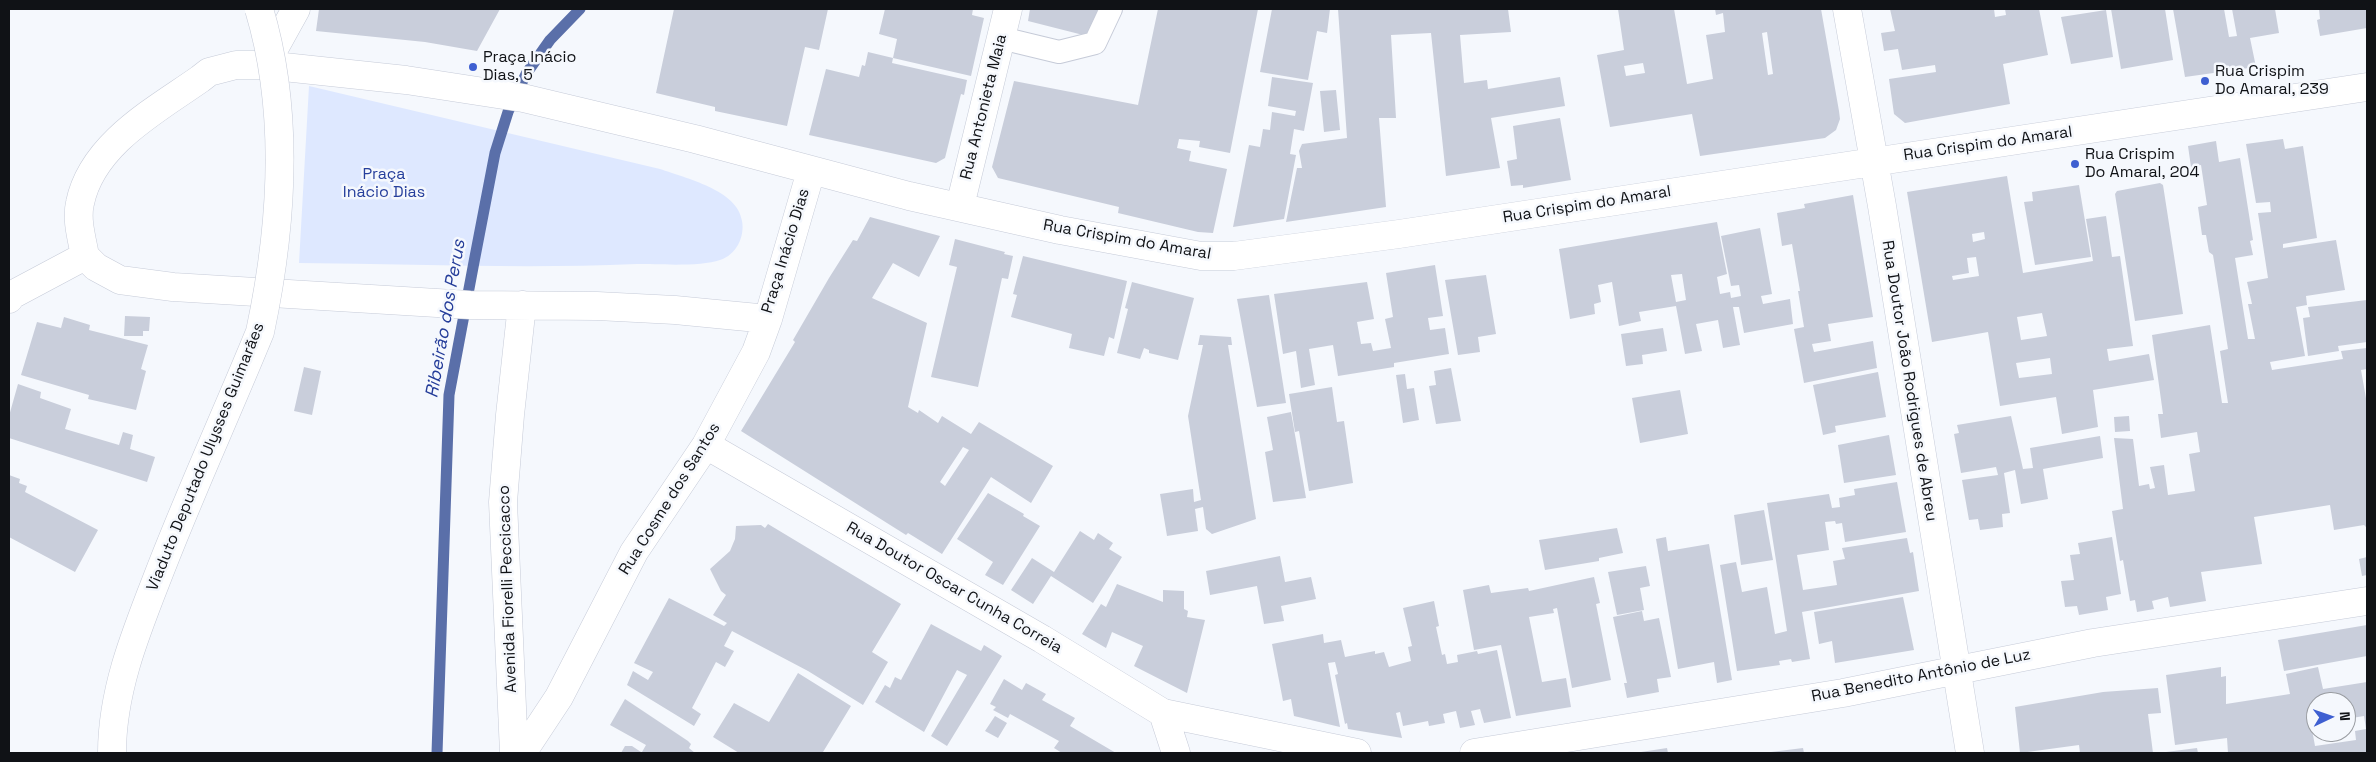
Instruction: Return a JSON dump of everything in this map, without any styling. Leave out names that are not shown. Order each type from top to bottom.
[{"type":"street","name":"Viaduto Deputado Ulysses Guimarães","points":[[112,753],[112,734],[125,662],[176,529],[260,332],[267,299],[280,185],[274,75],[259,9]]},
{"type":"street","points":[[265,65],[296,9]]},
{"type":"street","name":"Rua Antonieta Maia","points":[[960,206],[1008,9]]},
{"type":"street","name":"Rua Doutor João Rodrigues de Abreu","points":[[1847,9],[1874,160],[1937,559],[1958,670],[1970,753]]},
{"type":"street","name":"Praça Inácio Dias","points":[[236,65],[265,65],[406,80],[523,98],[695,139],[811,171],[768,319],[675,310],[470,305],[182,288],[120,280],[96,267],[85,256],[79,226],[79,211],[86,185],[100,160],[128,130],[209,72],[236,65]]},
{"type":"street","name":"Rua Crispim do Amaral","points":[[811,171],[1060,230],[1201,256],[1234,256],[1398,234],[1874,160],[2367,87]]},
{"type":"street","points":[[9,297],[85,256]]},
{"type":"street","name":"Avenida Fiorelli Peccicacco","points":[[514,753],[503,502],[510,415],[515,305]]},
{"type":"street","name":"Rua Cosme dos Santos","points":[[522,753],[559,697],[634,552],[706,445],[756,352],[768,319]]},
{"type":"street","name":"Rua Doutor Oscar Cunha Correia","points":[[706,445],[1042,640],[1163,713]]},
{"type":"street","name":"Rua Benedito Antônio de Luz","points":[[1474,753],[1843,693],[2093,643],[2367,601]]},
{"type":"street","points":[[1176,753],[1163,713],[1357,753]]},
{"type":"lane","points":[[1001,38],[1059,52],[1095,43],[1111,9]]},
{"type":"green space","name":"Praça Inácio Dias","points":[[309,86],[660,169],[696,181],[721,193],[738,210],[743,227],[741,239],[735,250],[726,258],[712,262],[691,264],[510,266],[299,263]]},
{"type":"building","points":[[319,9],[500,9],[477,51],[425,42],[316,31]]},
{"type":"building","points":[[674,9],[828,9],[819,50],[805,47],[787,126],[715,111],[715,107],[656,93]]},
{"type":"building","points":[[885,9],[973,9],[972,15],[984,18],[971,76],[893,58],[897,39],[879,34]]},
{"type":"building","points":[[1030,9],[1098,9],[1091,37],[1028,21]]},
{"type":"building","points":[[1158,9],[1258,9],[1230,153],[1199,147],[1200,141],[1179,139],[1177,148],[1191,151],[1189,161],[1227,169],[1213,233],[1198,232],[1118,213],[1119,207],[998,178],[992,167],[1014,81],[1138,105]]},
{"type":"building","points":[[1272,9],[1330,9],[1327,33],[1317,31],[1308,80],[1260,72]]},
{"type":"building","points":[[1338,9],[1508,9],[1511,32],[1460,35],[1464,83],[1487,80],[1488,89],[1560,77],[1565,106],[1491,118],[1500,168],[1446,176],[1431,33],[1391,35],[1396,118],[1379,118],[1386,207],[1286,222],[1297,168],[1302,168],[1299,151],[1302,144],[1347,138]]},
{"type":"building","points":[[1618,9],[1674,9],[1687,84],[1713,79],[1706,35],[1725,32],[1723,13],[1716,15],[1715,9],[1821,9],[1840,119],[1836,130],[1825,138],[1700,156],[1692,114],[1610,127],[1597,55],[1624,50]],"holes":[[[1767,32],[1773,74],[1768,75],[1762,33]],[[1643,63],[1645,73],[1626,76],[1624,66]]]},
{"type":"building","points":[[1890,9],[1994,9],[1995,17],[2006,15],[2005,9],[2039,9],[2048,55],[2003,64],[2010,104],[1905,123],[1894,114],[1889,79],[1936,72],[1935,65],[1902,70],[1898,49],[1884,51],[1881,33],[1895,31]]},
{"type":"building","points":[[2111,9],[2165,9],[2173,60],[2121,69]]},
{"type":"building","points":[[2173,9],[2224,9],[2229,37],[2237,36],[2232,9],[2275,9],[2279,33],[2250,38],[2256,67],[2185,77]]},
{"type":"building","points":[[2319,9],[2367,9],[2367,28],[2320,36],[2317,20],[2320,19]]},
{"type":"building","points":[[2106,10],[2113,57],[2071,64],[2061,17]]},
{"type":"building","points":[[868,52],[893,58],[892,63],[967,80],[964,95],[961,94],[945,158],[936,163],[809,135],[826,69],[859,77],[862,65],[865,66]]},
{"type":"building","points":[[1272,77],[1313,83],[1304,131],[1294,129],[1290,154],[1296,155],[1284,219],[1233,227],[1249,145],[1260,147],[1263,129],[1270,130],[1272,112],[1295,116],[1296,111],[1268,106]]},
{"type":"building","points":[[1336,90],[1340,130],[1324,132],[1320,91]]},
{"type":"building","points":[[1560,118],[1571,180],[1523,188],[1523,185],[1511,186],[1507,161],[1517,159],[1513,126]]},
{"type":"building","points":[[2283,139],[2285,149],[2303,146],[2317,238],[2283,244],[2283,248],[2336,240],[2345,290],[2306,296],[2307,305],[2296,307],[2305,356],[2270,362],[2272,370],[2343,359],[2341,351],[2367,348],[2367,369],[2361,370],[2367,404],[2367,528],[2364,525],[2334,530],[2330,505],[2254,517],[2262,564],[2201,572],[2206,601],[2170,607],[2168,597],[2152,601],[2154,609],[2137,612],[2135,600],[2130,601],[2123,560],[2120,561],[2112,511],[2123,509],[2114,438],[2133,439],[2139,486],[2149,484],[2150,489],[2155,488],[2150,467],[2164,465],[2168,495],[2195,491],[2189,454],[2200,452],[2197,432],[2161,438],[2158,414],[2163,414],[2152,335],[2210,325],[2222,403],[2228,403],[2220,351],[2228,349],[2213,255],[2209,252],[2206,235],[2202,235],[2198,207],[2207,205],[2201,165],[2191,167],[2188,146],[2216,141],[2219,162],[2240,158],[2253,240],[2250,241],[2253,255],[2235,258],[2248,339],[2255,339],[2248,304],[2252,304],[2247,282],[2268,278],[2258,213],[2271,212],[2270,202],[2256,203],[2246,144]]},
{"type":"building","points":[[2007,176],[2023,273],[2093,261],[2086,219],[2106,216],[2112,257],[2120,256],[2133,346],[2107,349],[2109,361],[2149,354],[2154,380],[2093,390],[2098,427],[2062,434],[2056,397],[2000,406],[1988,332],[1932,342],[1907,192]],"holes":[[[1984,232],[1985,239],[1973,242],[1972,234]],[[1976,257],[1979,276],[1953,280],[1952,276],[1969,273],[1967,258]],[[2042,313],[2047,336],[2021,340],[2017,317]],[[2050,358],[2052,374],[2019,378],[2016,363]]]},
{"type":"building","points":[[2160,183],[2163,185],[2183,314],[2135,321],[2115,194],[2117,191]]},
{"type":"building","points":[[2079,185],[2091,257],[2035,265],[2024,202],[2033,201],[2032,192]]},
{"type":"building","points":[[1853,195],[1873,317],[1828,324],[1831,341],[1812,344],[1814,352],[1873,341],[1877,368],[1804,383],[1794,329],[1804,327],[1798,291],[1800,291],[1792,244],[1782,246],[1777,213],[1805,208],[1804,204]]},
{"type":"building","points":[[870,217],[940,236],[919,277],[893,263],[872,298],[927,323],[908,407],[918,413],[919,410],[938,423],[942,416],[971,434],[979,422],[1053,466],[1031,503],[991,477],[942,554],[908,533],[906,535],[741,431],[795,342],[793,340],[829,278],[853,240],[857,241]],"holes":[[[963,447],[969,450],[945,486],[940,482]]]},
{"type":"building","points":[[1717,222],[1727,274],[1717,277],[1720,294],[1730,292],[1731,298],[1741,296],[1739,285],[1731,286],[1721,236],[1760,228],[1772,294],[1761,296],[1763,304],[1790,299],[1793,324],[1744,333],[1739,307],[1733,307],[1740,345],[1723,348],[1718,320],[1696,324],[1702,351],[1685,354],[1676,306],[1639,312],[1641,321],[1619,326],[1612,282],[1598,285],[1601,302],[1594,304],[1595,314],[1570,319],[1559,249]],"holes":[[[1682,274],[1686,300],[1676,302],[1671,275]]]},
{"type":"building","points":[[955,239],[1005,252],[1004,254],[1013,256],[1008,279],[1002,278],[978,387],[931,377],[957,267],[949,265]]},
{"type":"building","points":[[1023,256],[1127,281],[1114,339],[1109,337],[1104,356],[1069,348],[1072,334],[1011,317],[1017,295],[1013,294]]},
{"type":"building","points":[[1435,265],[1443,316],[1428,318],[1430,330],[1445,328],[1449,354],[1394,363],[1394,367],[1338,376],[1333,345],[1309,349],[1315,385],[1301,388],[1296,351],[1283,354],[1274,294],[1367,282],[1374,319],[1357,322],[1361,344],[1371,343],[1373,351],[1391,348],[1385,319],[1393,317],[1386,273]]},
{"type":"building","points":[[1486,275],[1496,334],[1478,337],[1480,352],[1458,355],[1445,280]]},
{"type":"building","points":[[1132,282],[1194,298],[1178,360],[1149,353],[1149,350],[1144,348],[1140,359],[1117,353],[1128,309],[1125,308]]},
{"type":"building","points":[[1269,295],[1286,403],[1257,407],[1237,299]]},
{"type":"building","points":[[2367,300],[2367,342],[2338,346],[2339,351],[2308,356],[2303,318],[2310,317],[2308,307]]},
{"type":"building","points":[[125,316],[150,317],[149,331],[143,331],[143,336],[124,336]]},
{"type":"building","points":[[64,317],[90,325],[89,330],[148,345],[141,369],[146,371],[136,410],[88,399],[89,395],[21,375],[37,322],[61,328]]},
{"type":"building","points":[[1663,328],[1667,351],[1642,355],[1643,364],[1626,366],[1621,334]]},
{"type":"building","points":[[1200,335],[1231,337],[1232,345],[1228,345],[1256,519],[1212,534],[1206,529],[1203,507],[1195,509],[1198,531],[1167,536],[1160,494],[1193,489],[1194,502],[1201,500],[1188,416],[1203,345],[1198,345]]},
{"type":"building","points":[[304,367],[321,371],[312,415],[294,411]]},
{"type":"building","points":[[1451,368],[1461,421],[1436,424],[1429,386],[1436,385],[1434,371]]},
{"type":"building","points":[[1878,372],[1886,417],[1835,426],[1836,432],[1823,435],[1813,385]]},
{"type":"building","points":[[1405,374],[1407,389],[1414,388],[1419,420],[1403,423],[1396,375]]},
{"type":"building","points":[[18,384],[41,392],[40,398],[71,409],[65,429],[119,445],[123,432],[133,435],[130,449],[155,457],[147,482],[9,438],[9,416]]},
{"type":"building","points":[[1332,387],[1337,422],[1344,421],[1353,483],[1309,491],[1299,431],[1295,432],[1289,394]]},
{"type":"building","points":[[1680,390],[1688,434],[1640,443],[1632,398]]},
{"type":"building","points":[[1291,412],[1306,498],[1273,502],[1265,452],[1273,450],[1267,417]]},
{"type":"building","points":[[2011,416],[2023,469],[2033,468],[2030,448],[2100,436],[2103,458],[2043,469],[2048,499],[2021,504],[2015,470],[2004,473],[2010,513],[2002,514],[2003,527],[1980,530],[1978,519],[1969,520],[1962,480],[1998,475],[1996,467],[1961,473],[1954,434],[1959,433],[1957,425]]},
{"type":"building","points":[[2129,416],[2130,431],[2115,432],[2114,417]]},
{"type":"building","points":[[1889,435],[1896,475],[1844,483],[1838,445]]},
{"type":"building","points":[[9,475],[20,479],[19,483],[27,486],[25,492],[98,530],[75,572],[9,537]]},
{"type":"building","points":[[1897,482],[1906,532],[1845,542],[1842,523],[1836,524],[1835,521],[1825,522],[1829,550],[1797,555],[1803,590],[1837,585],[1833,561],[1845,559],[1842,548],[1907,538],[1910,553],[1913,552],[1919,591],[1802,612],[1810,659],[1792,662],[1791,659],[1779,661],[1780,665],[1737,671],[1720,565],[1736,562],[1742,592],[1767,587],[1775,634],[1787,631],[1767,503],[1829,494],[1832,508],[1840,507],[1839,498],[1855,495],[1854,489]]},
{"type":"building","points":[[988,493],[1024,514],[1023,516],[1040,526],[1003,585],[985,575],[993,562],[957,539]]},
{"type":"building","points":[[1764,510],[1773,560],[1741,565],[1734,515]]},
{"type":"building","points":[[768,524],[901,604],[872,652],[888,662],[863,705],[808,671],[732,631],[724,646],[734,651],[725,667],[716,662],[692,708],[701,714],[694,726],[627,685],[633,671],[648,680],[653,672],[634,663],[669,598],[724,626],[727,623],[713,615],[726,595],[721,591],[710,569],[730,551],[735,539],[736,526],[761,525],[765,528]]},
{"type":"building","points":[[1617,528],[1623,553],[1599,558],[1599,561],[1545,570],[1539,540]]},
{"type":"building","points":[[1080,531],[1094,540],[1098,533],[1113,543],[1109,549],[1122,557],[1093,603],[1051,576],[1033,604],[1011,590],[1032,558],[1054,572]]},
{"type":"building","points":[[1666,537],[1668,551],[1709,544],[1732,680],[1717,683],[1714,662],[1678,669],[1656,539]]},
{"type":"building","points":[[2112,537],[2121,594],[2106,597],[2108,610],[2079,615],[2077,606],[2065,607],[2061,581],[2074,580],[2070,555],[2080,554],[2078,543]]},
{"type":"building","points":[[1280,556],[1285,582],[1311,577],[1316,599],[1281,606],[1284,621],[1264,624],[1257,586],[1210,595],[1206,571]]},
{"type":"building","points":[[2367,557],[2367,575],[2362,576],[2359,559]]},
{"type":"building","points":[[1646,566],[1650,586],[1640,588],[1644,610],[1617,615],[1608,572]]},
{"type":"building","points":[[1594,577],[1600,603],[1596,604],[1611,680],[1572,688],[1557,608],[1553,609],[1554,613],[1529,617],[1542,682],[1566,678],[1571,707],[1516,716],[1501,645],[1474,650],[1463,590],[1489,585],[1491,593],[1528,588],[1529,591]]},
{"type":"building","points":[[1117,584],[1163,602],[1163,590],[1184,591],[1184,609],[1188,611],[1187,617],[1205,620],[1187,693],[1134,666],[1143,646],[1112,632],[1106,648],[1082,634],[1101,604],[1106,607]]},
{"type":"building","points":[[1903,597],[1914,650],[1835,663],[1832,641],[1819,644],[1814,612]]},
{"type":"building","points":[[1434,601],[1439,626],[1436,627],[1442,655],[1445,654],[1447,664],[1458,662],[1457,655],[1477,651],[1478,654],[1497,650],[1511,718],[1484,723],[1480,709],[1471,711],[1475,725],[1460,728],[1456,711],[1443,714],[1445,723],[1429,726],[1428,721],[1403,726],[1400,712],[1396,713],[1402,738],[1348,729],[1347,723],[1345,724],[1335,675],[1338,674],[1335,662],[1328,663],[1340,727],[1294,716],[1291,699],[1283,701],[1272,644],[1323,634],[1324,643],[1341,640],[1345,657],[1375,651],[1375,654],[1384,652],[1389,667],[1411,661],[1408,647],[1412,646],[1403,608]]},
{"type":"building","points":[[1642,611],[1644,621],[1659,618],[1671,677],[1657,679],[1659,692],[1627,698],[1624,683],[1627,683],[1613,617]]},
{"type":"building","points":[[931,624],[981,651],[984,645],[1002,656],[947,746],[931,736],[967,675],[957,670],[924,732],[875,702],[885,685],[890,688],[895,677],[901,680]]},
{"type":"building","points":[[2367,625],[2367,656],[2284,671],[2278,640]]},
{"type":"building","points":[[2221,667],[2221,677],[2226,676],[2226,704],[2290,694],[2286,674],[2318,667],[2323,689],[2367,682],[2367,753],[2228,753],[2227,738],[2175,745],[2166,675]]},
{"type":"building","points":[[798,673],[851,706],[823,752],[825,753],[739,753],[713,737],[734,703],[769,722]]},
{"type":"building","points":[[1004,679],[1022,690],[1026,683],[1046,694],[1042,700],[1075,718],[1070,726],[1116,753],[1062,753],[1054,748],[1059,741],[1010,714],[1008,718],[993,710],[996,707],[990,704]]},
{"type":"building","points":[[2158,688],[2161,713],[2148,714],[2153,753],[2080,753],[2079,745],[2020,753],[2015,707],[2103,692]]},
{"type":"building","points":[[625,699],[688,741],[691,744],[689,748],[695,753],[642,752],[646,745],[610,725]]},
{"type":"building","points":[[995,716],[1007,723],[998,738],[985,731]]},
{"type":"building","points":[[625,746],[632,746],[641,752],[621,753]]},
{"type":"building","points":[[1667,748],[1668,753],[1641,753],[1641,752]]},
{"type":"building","points":[[1803,748],[1804,753],[1771,753],[1771,752]]},
{"type":"building","points":[[2197,748],[2198,753],[2166,753],[2166,752]]},
{"type":"waterway","name":"Ribeirão dos Perus","points":[[437,753],[449,395],[474,262],[495,153],[508,112],[526,74],[550,40],[580,9]]},
{"type":"place","name":"Praça Inácio Dias, 5","points":[[473,67]]},
{"type":"place","name":"Rua Crispim Do Amaral, 239","points":[[2205,81]]},
{"type":"place","name":"Rua Crispim Do Amaral, 204","points":[[2075,164]]}]
